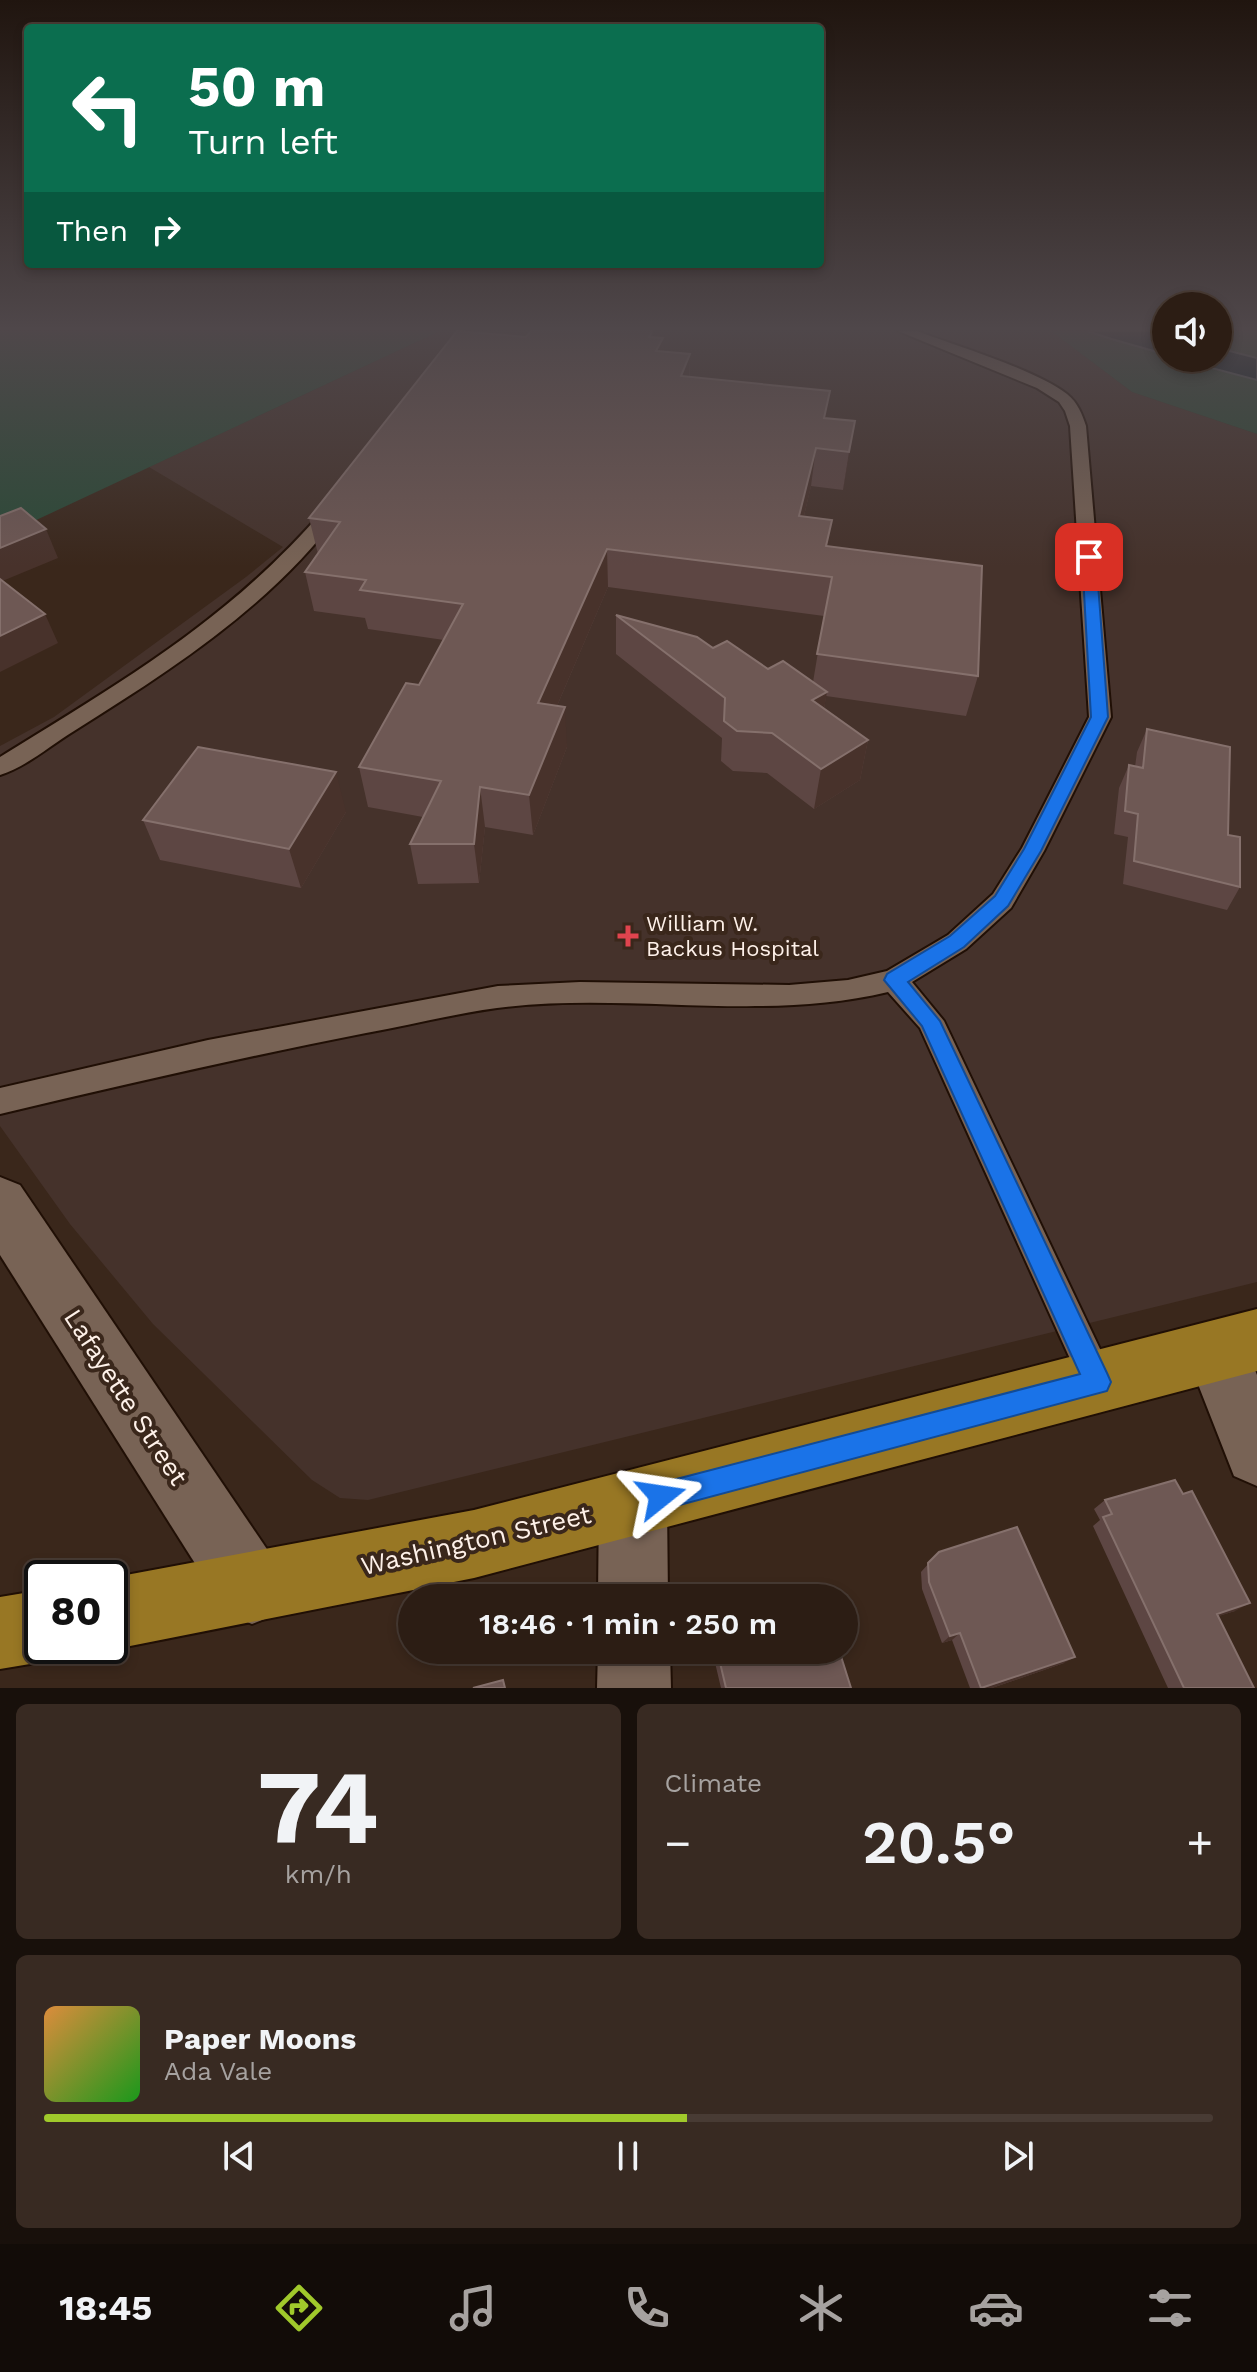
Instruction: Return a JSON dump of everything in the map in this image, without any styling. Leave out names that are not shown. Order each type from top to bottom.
[{"type":"highway","name":"Washington Street","points":[[128,1611],[474,1544],[1237,1346]]},
{"type":"highway","points":[[0,1633],[24,1629]]},
{"type":"street","name":"Lafayette Street","points":[[0,1204],[252,1589]]},
{"type":"street","points":[[1237,1346],[1257,1453]]},
{"type":"street","points":[[633,1504],[633,1584]]},
{"type":"street","points":[[634,1664],[634,1688]]},
{"type":"lane","points":[[0,1101],[208,1052],[498,997],[580,993],[789,996],[848,991],[894,980],[957,942],[1002,901],[1032,851],[1100,717],[1080,451],[1073,410]]},
{"type":"lane","points":[[0,767],[187,648],[229,617],[304,549],[347,491]]},
{"type":"lane","points":[[894,980],[930,1021],[1098,1382]]},
{"type":"shaded area","name":"William W. Backus Hospital","points":[[271,410],[1185,410],[1257,434],[1257,1282],[368,1500],[340,1498],[312,1480],[153,1324],[70,1224],[0,1126],[0,746],[54,717],[283,547],[149,467]]},
{"type":"green space","points":[[0,410],[272,410],[0,537]]},
{"type":"green space","points":[[1185,410],[1257,410],[1257,434]]},
{"type":"building","points":[[395,410],[826,410],[824,418],[855,421],[849,452],[816,448],[799,516],[832,520],[826,546],[982,566],[978,676],[817,654],[832,577],[607,549],[538,703],[565,707],[529,795],[480,787],[474,844],[410,844],[441,781],[359,767],[406,683],[419,685],[463,604],[360,590],[366,580],[305,572],[340,522],[309,518]]},
{"type":"building","points":[[21,508],[46,529],[0,548],[0,516]]},
{"type":"building","points":[[0,579],[45,614],[0,636]]},
{"type":"building","points":[[616,615],[697,637],[713,648],[727,641],[768,669],[783,661],[827,692],[812,700],[868,740],[821,769],[772,733],[737,731],[724,721],[725,698]]},
{"type":"building","points":[[1147,729],[1230,747],[1228,835],[1240,837],[1240,887],[1134,861],[1138,814],[1125,811],[1129,765],[1143,768]]},
{"type":"building","points":[[198,747],[336,772],[289,849],[143,820]]},
{"type":"building","points":[[1175,1480],[1183,1494],[1192,1491],[1250,1603],[1217,1614],[1254,1688],[1184,1688],[1103,1517],[1112,1514],[1105,1500]]},
{"type":"building","points":[[1017,1527],[1075,1657],[981,1688],[960,1633],[950,1636],[929,1582],[928,1563],[939,1552]]},
{"type":"building","points":[[720,1664],[843,1664],[851,1688],[726,1688]]},
{"type":"building","points":[[503,1680],[505,1688],[473,1688]]},
{"type":"place","name":"William W. Backus Hospital","points":[[628,936]]},
{"type":"route","points":[[661,1496],[1098,1382],[930,1021],[894,980],[957,942],[1002,901],[1032,851],[1100,717],[1089,557]]}]
